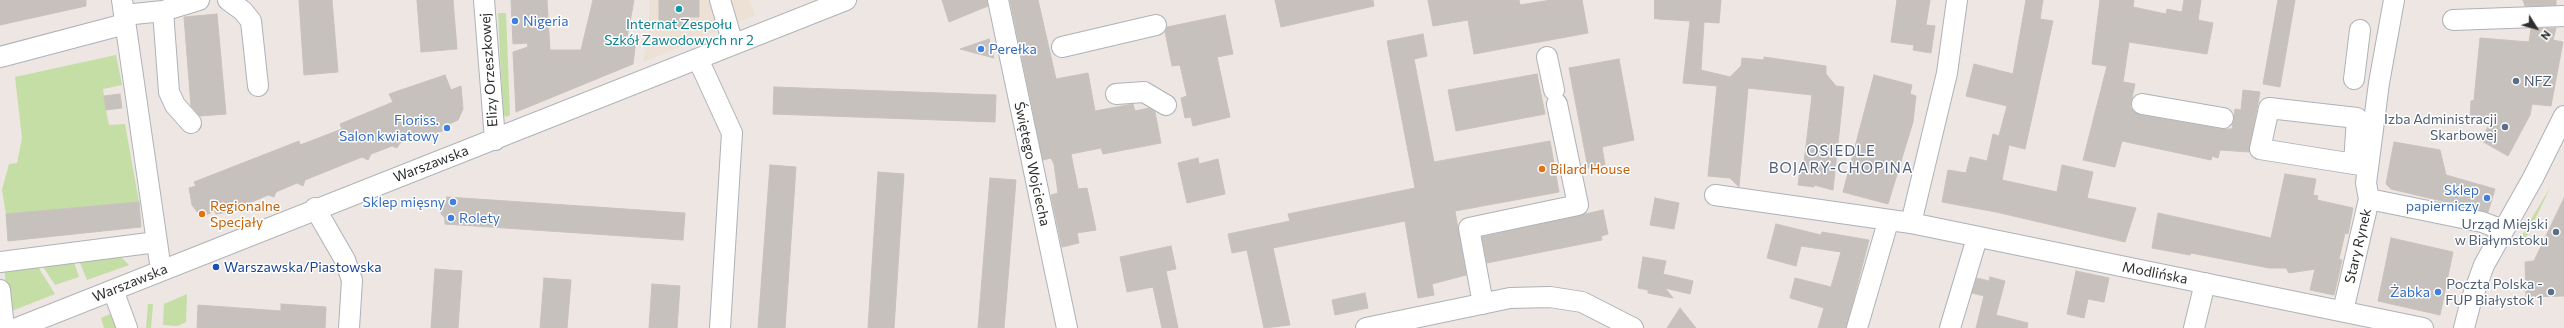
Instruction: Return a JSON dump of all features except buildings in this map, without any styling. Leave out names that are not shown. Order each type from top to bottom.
[{"type":"street","points":[[0,57],[124,13],[162,11],[198,0]]},
{"type":"street","points":[[228,0],[243,11],[251,21],[258,86]]},
{"type":"street","name":"Elizy Orzeszkowej","points":[[484,0],[495,140]]},
{"type":"street","points":[[720,0],[734,44]]},
{"type":"street","name":"Warszawska","points":[[16,328],[315,208],[495,140],[846,0]]},
{"type":"street","name":"Świętego Wojciecha","points":[[998,0],[1067,328]]},
{"type":"street","points":[[1911,223],[1947,73],[1957,0]]},
{"type":"street","points":[[2361,165],[2379,83],[2394,0]]},
{"type":"street","points":[[162,11],[169,92],[175,105],[191,123]]},
{"type":"street","points":[[124,13],[161,270]]},
{"type":"street","points":[[2453,20],[2564,16]]},
{"type":"street","points":[[1062,48],[1156,25]]},
{"type":"street","points":[[2354,79],[2360,30]]},
{"type":"street","points":[[1483,304],[1469,228],[1578,205],[1547,58]]},
{"type":"street","points":[[698,59],[732,133],[720,328]]},
{"type":"street","points":[[1116,94],[1144,92],[1166,105]]},
{"type":"street","points":[[2142,104],[2223,118]]},
{"type":"street","points":[[2361,165],[2260,149],[2269,108],[2357,118],[2361,165],[2369,198]]},
{"type":"street","points":[[2464,328],[2471,301],[2484,265],[2533,178],[2564,116]]},
{"type":"street","name":"Modlińska","points":[[1715,195],[1827,210],[1888,222],[1911,223],[1977,238],[2343,310],[2423,328]]},
{"type":"street","name":"Stary Rynek","points":[[2343,310],[2369,198],[2482,222],[2503,230]]},
{"type":"street","points":[[315,208],[345,260],[352,280],[349,328]]},
{"type":"street","points":[[1857,328],[1888,222]]},
{"type":"street","points":[[1950,328],[1977,238]]},
{"type":"street","points":[[0,262],[157,242]]},
{"type":"street","points":[[2194,328],[2205,283]]},
{"type":"street","points":[[0,290],[4,328]]},
{"type":"street","points":[[113,290],[127,328]]},
{"type":"street","points":[[1366,328],[1510,298],[1550,297],[1582,302],[1633,328]]},
{"type":"shaded area","points":[[649,0],[749,0],[755,15],[643,62],[649,33]]},
{"type":"green space","points":[[498,13],[506,13],[510,115],[506,117],[503,114]]},
{"type":"green space","points":[[116,55],[122,85],[103,89],[106,110],[109,125],[125,124],[139,202],[6,214],[2,190],[9,164],[17,163],[22,138],[15,77]]},
{"type":"green space","points":[[2551,186],[2525,240],[2520,239],[2533,216]]},
{"type":"green space","points":[[116,252],[129,265],[87,280],[78,258]]},
{"type":"green space","points":[[73,259],[79,277],[55,285],[40,262]]},
{"type":"green space","points":[[35,262],[55,294],[9,312],[4,268]]},
{"type":"green space","points":[[187,294],[186,322],[178,326],[163,325],[164,304]]},
{"type":"green space","points":[[148,304],[153,304],[151,328],[146,328]]},
{"type":"green space","points":[[110,314],[116,328],[104,328],[101,318]]},
{"type":"tunnel","points":[[1664,0],[1664,19]]},
{"type":"place","name":"Internat Zespołu Szkół Zawodowych nr 2","points":[[679,9]]},
{"type":"place","name":"Nigeria","points":[[515,21]]},
{"type":"place","name":"Perełka","points":[[981,49]]},
{"type":"place","name":"NFZ","points":[[2516,81]]},
{"type":"place","name":"Izba Administracji Skarbowej","points":[[2505,127]]},
{"type":"place","name":"Floriss. Salon kwiatowy","points":[[447,128]]},
{"type":"place","name":"Bilard House","points":[[1542,169]]},
{"type":"place","name":"Sklep papierniczy","points":[[2487,198]]},
{"type":"place","name":"Sklep mięsny","points":[[453,202]]},
{"type":"place","name":"Regionalne Specjały","points":[[202,214]]},
{"type":"place","name":"Rolety","points":[[451,218]]},
{"type":"place","name":"Urząd Miejski w Białymstoku","points":[[2556,232]]},
{"type":"place","name":"Warszawska/Piastowska","points":[[216,267]]},
{"type":"place","name":"Żabka","points":[[2438,292]]},
{"type":"place","name":"Poczta Polska - FUP Białystok 1","points":[[2551,292]]},
{"type":"district","name":"OSIEDLE BOJARY-CHOPINA","points":[[1841,160]]}]
